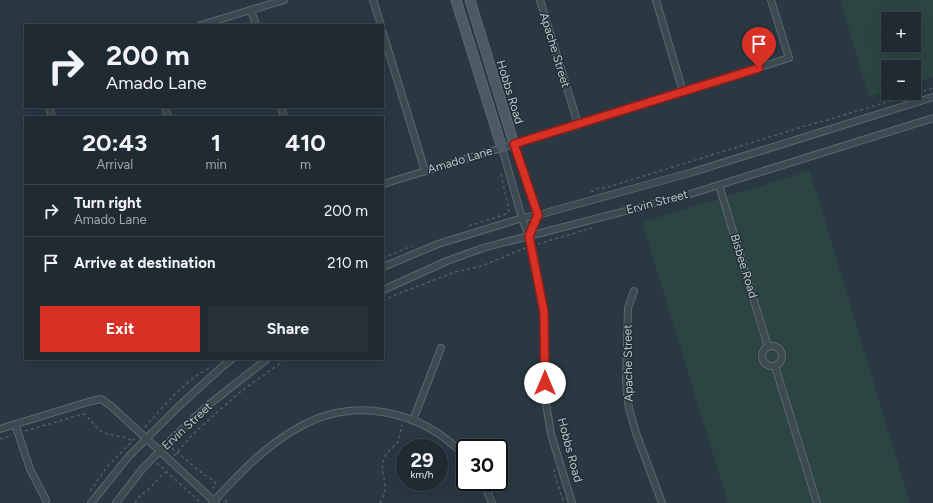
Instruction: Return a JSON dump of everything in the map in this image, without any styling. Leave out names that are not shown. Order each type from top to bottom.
[{"type":"street","points":[[204,24],[284,0]]},
{"type":"street","points":[[373,0],[381,24]]},
{"type":"street","name":"Hobbs Road","points":[[456,0],[529,236],[544,312],[545,397],[551,434],[572,503]]},
{"type":"street","name":"Hobbs Road","points":[[470,0],[514,144],[538,215]]},
{"type":"street","name":"Apache Street","points":[[540,0],[578,124]]},
{"type":"street","points":[[656,0],[683,92]]},
{"type":"street","name":"Amado Lane","points":[[384,184],[789,58],[771,0]]},
{"type":"street","points":[[251,10],[256,24]]},
{"type":"street","points":[[384,36],[425,171]]},
{"type":"street","name":"Ervin Street","points":[[384,267],[438,244],[522,215],[538,215],[693,172],[933,97]]},
{"type":"street","name":"Ervin Street","points":[[384,290],[447,260],[483,248],[687,195],[933,118]]},
{"type":"street","name":"Bisbee Road","points":[[718,185],[768,346]]},
{"type":"street","points":[[529,236],[538,215]]},
{"type":"street","name":"Apache Street","points":[[634,291],[628,308],[627,396],[636,433],[662,503]]},
{"type":"street","points":[[768,346],[775,346],[782,353],[782,360],[775,366],[767,366],[761,358],[763,351],[768,346]]},
{"type":"street","points":[[413,420],[441,348]]},
{"type":"street","name":"Ervin Street","points":[[91,503],[138,446],[231,360]]},
{"type":"street","name":"Ervin Street","points":[[116,503],[143,468],[207,406],[266,360]]},
{"type":"street","points":[[775,366],[817,503]]},
{"type":"street","points":[[0,429],[101,399],[111,406],[214,502],[275,442],[297,428],[320,418],[341,412],[361,411],[390,413],[405,417],[438,432],[456,447]]},
{"type":"street","points":[[16,424],[30,469],[46,500]]},
{"type":"street","points":[[487,491],[492,503]]},
{"type":"path","points":[[590,192],[933,88]]},
{"type":"path","points":[[501,172],[510,215]]},
{"type":"path","points":[[465,228],[506,214],[522,215]]},
{"type":"path","points":[[519,239],[523,249]]},
{"type":"path","points":[[384,258],[414,246]]},
{"type":"path","points":[[135,503],[140,495],[149,489],[166,471],[177,452],[194,433],[238,393],[285,360]]},
{"type":"path","points":[[0,439],[83,414],[86,415],[99,430],[107,434],[129,438],[138,446]]},
{"type":"path","points":[[380,503],[385,493],[382,464],[386,454],[398,442],[401,426],[405,417]]},
{"type":"path","points":[[147,425],[154,432]]},
{"type":"path","points":[[168,444],[198,470],[214,481],[216,485],[213,488],[228,503]]},
{"type":"path","points":[[152,459],[201,503]]},
{"type":"path","points":[[554,469],[564,503]]},
{"type":"green space","points":[[840,0],[933,0],[933,77],[921,81],[921,60],[881,60],[881,93],[869,97]]},
{"type":"green space","points":[[810,171],[910,503],[728,503],[642,222]]},
{"type":"route","points":[[545,383],[544,312],[529,236],[538,215],[514,144],[759,68]]}]
